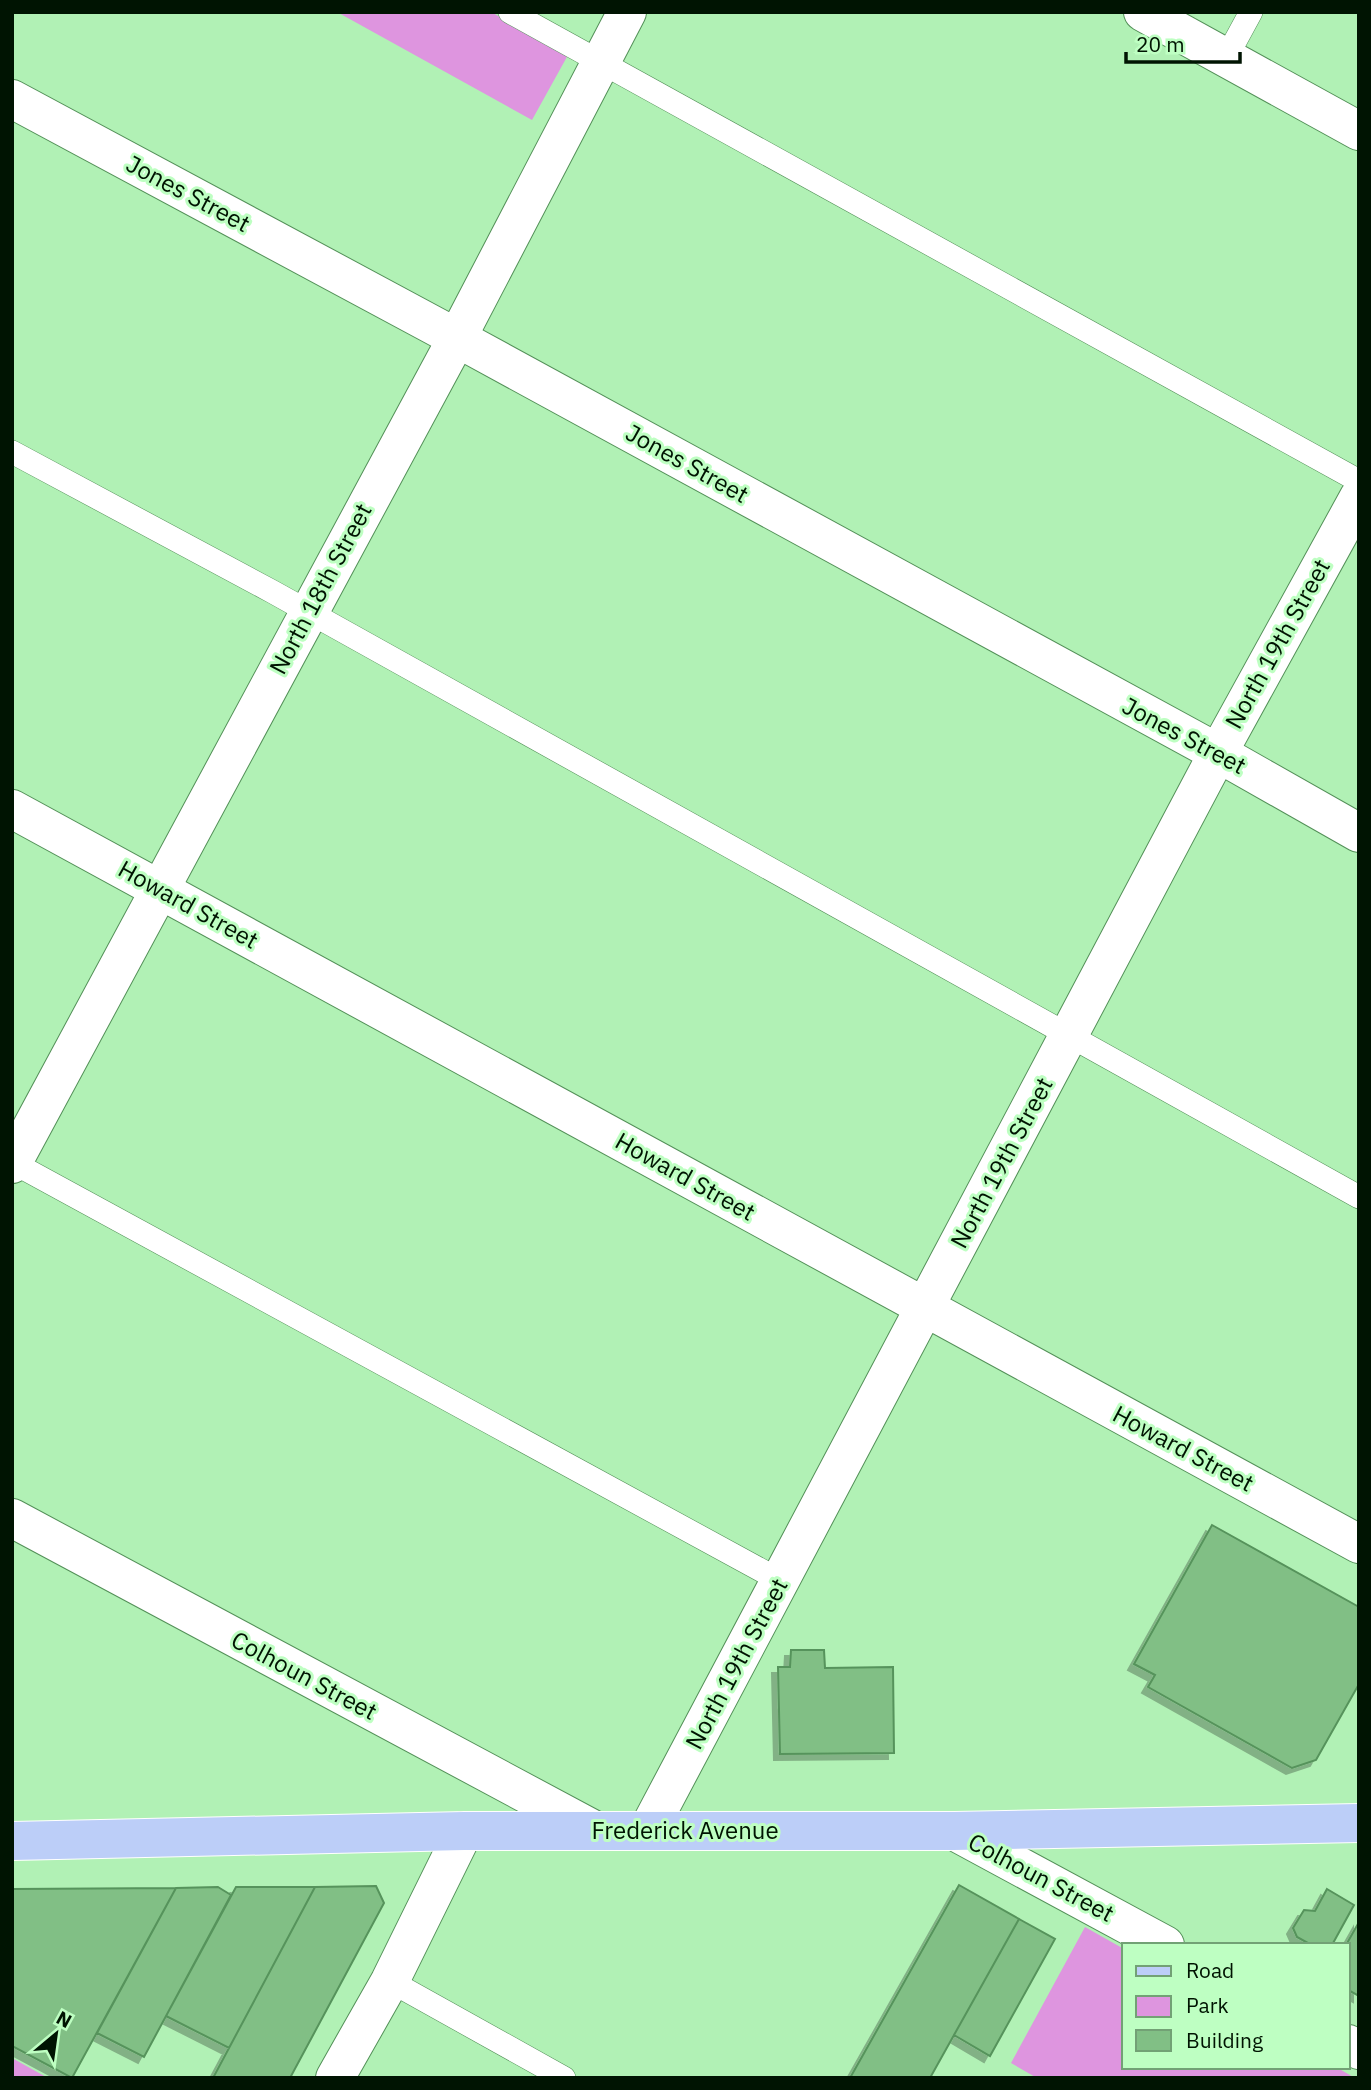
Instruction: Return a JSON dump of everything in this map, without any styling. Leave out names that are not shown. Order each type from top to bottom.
[{"type":"main road","name":"Frederick Avenue","points":[[12,1841],[464,1831],[954,1831],[1356,1818]]},
{"type":"street","name":"North 18th Street","points":[[13,1163],[457,338],[627,12]]},
{"type":"street","points":[[1143,12],[1359,131]]},
{"type":"street","name":"Jones Street","points":[[12,99],[457,338],[1218,753],[1359,833]]},
{"type":"street","name":"North 19th Street","points":[[648,1830],[1218,753],[1359,497]]},
{"type":"street","name":"Howard Street","points":[[12,809],[1359,1544]]},
{"type":"street","name":"Colhoun Street","points":[[12,1518],[596,1831]]},
{"type":"street","points":[[335,2078],[390,1981],[464,1831]]},
{"type":"street","name":"Colhoun Street","points":[[954,1831],[1161,1943]]},
{"type":"lane","points":[[510,12],[1359,481]]},
{"type":"lane","points":[[1226,58],[1251,12]]},
{"type":"lane","points":[[12,452],[1359,1197]]},
{"type":"lane","points":[[13,1163],[780,1581]]},
{"type":"lane","points":[[390,1981],[564,2078]]},
{"type":"green space","points":[[337,12],[491,12],[568,55],[532,120]]},
{"type":"green space","points":[[1085,1927],[1122,1948],[1122,2069],[1339,2069],[1355,2078],[1037,2078],[1011,2063]]},
{"type":"green space","points":[[12,2058],[48,2078],[12,2078]]},
{"type":"building","points":[[1212,1525],[1359,1607],[1359,1684],[1316,1760],[1292,1768],[1148,1687],[1155,1675],[1134,1664]]},
{"type":"building","points":[[791,1650],[824,1650],[825,1668],[893,1667],[894,1753],[780,1754],[778,1667],[790,1667]]},
{"type":"building","points":[[959,1885],[1019,1919],[930,2078],[850,2078]]},
{"type":"building","points":[[376,1886],[384,1903],[290,2078],[213,2078],[315,1887]]},
{"type":"building","points":[[218,1887],[231,1895],[144,2057],[97,2033],[176,1888]]},
{"type":"building","points":[[236,1887],[315,1887],[229,2048],[166,2016]]},
{"type":"building","points":[[176,1888],[72,2078],[12,2046],[12,1889]]},
{"type":"building","points":[[1327,1889],[1354,1905],[1333,1943],[1308,1943],[1297,1937],[1293,1928],[1304,1910],[1315,1911]]},
{"type":"building","points":[[1019,1919],[1055,1939],[990,2056],[954,2035]]},
{"type":"building","points":[[1359,1922],[1359,1996],[1350,1991],[1350,1943],[1347,1943]]}]
